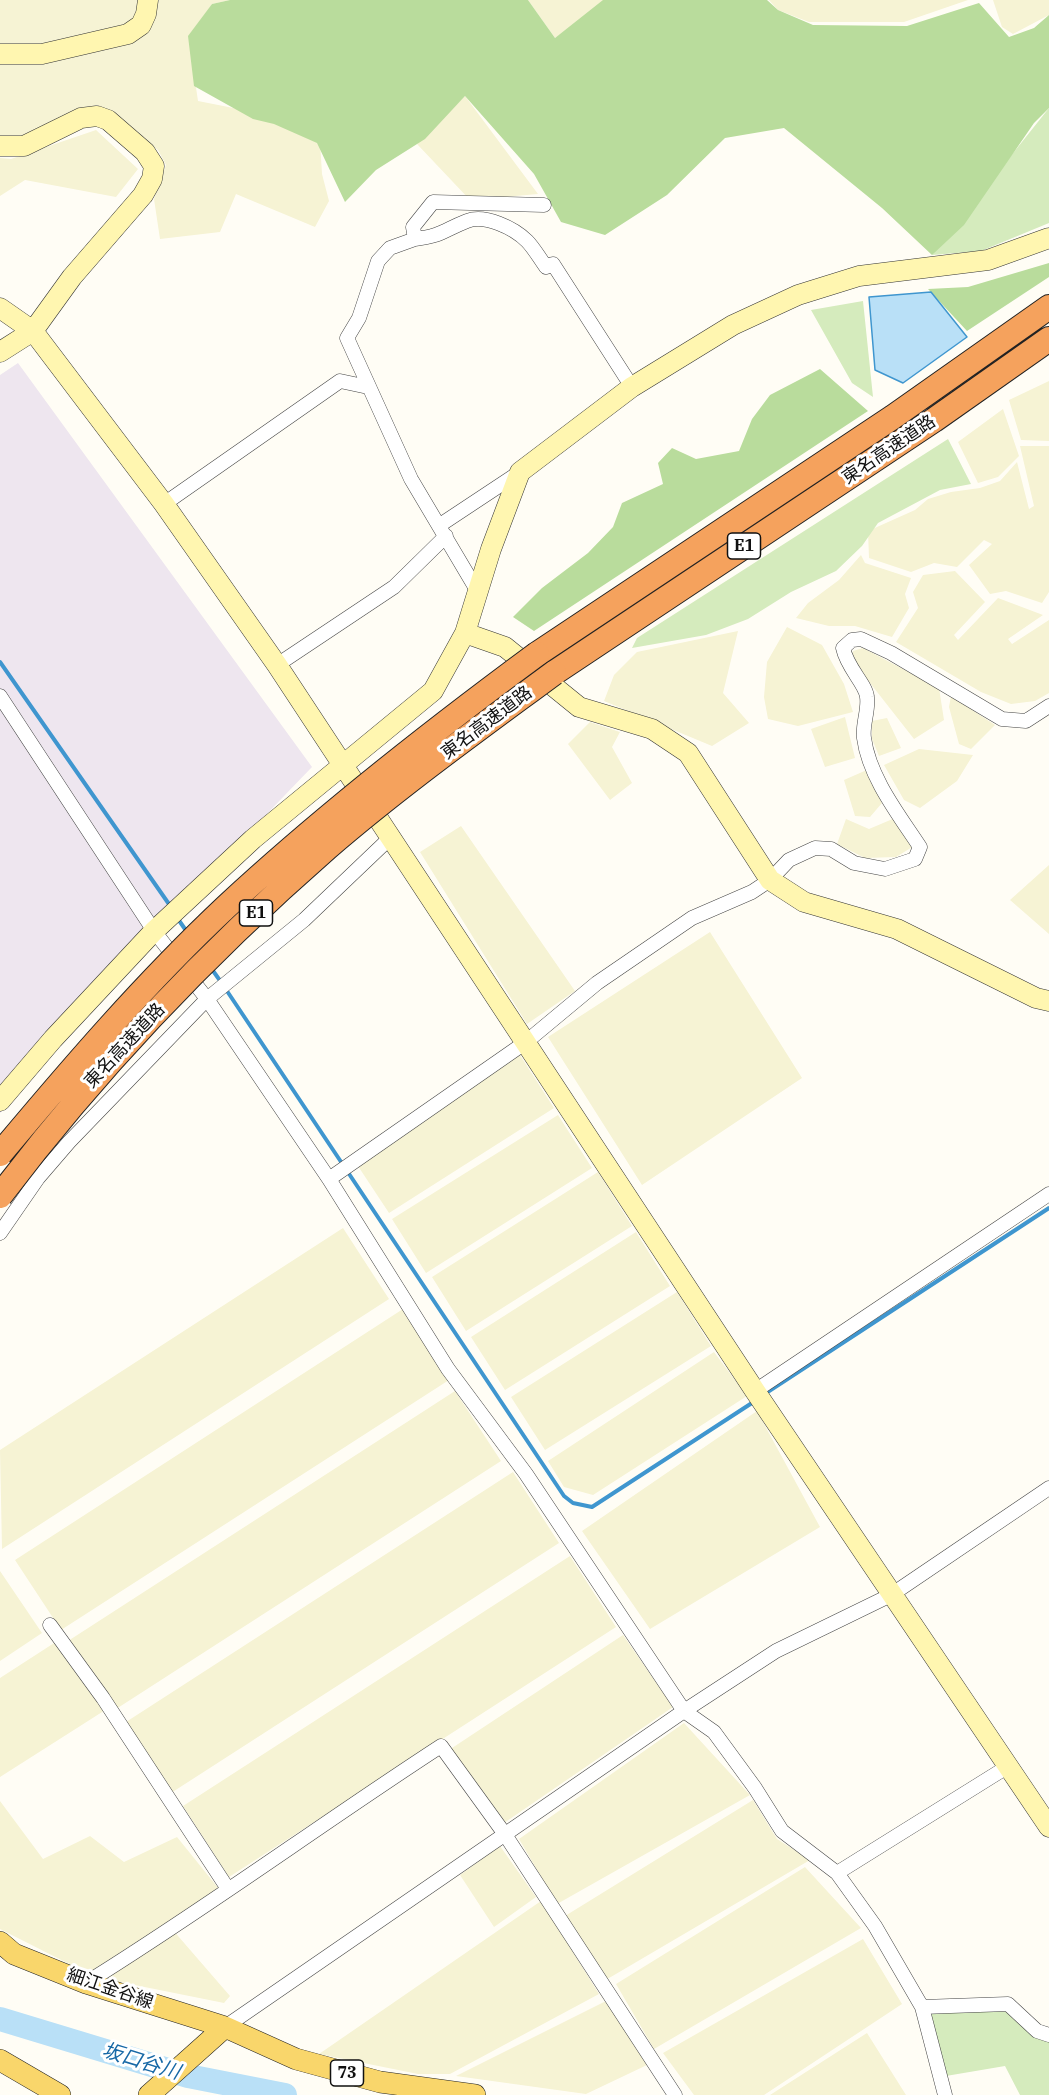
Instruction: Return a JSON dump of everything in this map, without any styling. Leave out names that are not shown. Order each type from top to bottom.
[{"type":"highway","name":"東名高速道路","points":[[0,1154],[109,1026],[226,907],[378,775],[537,654],[893,417],[1042,313]]},
{"type":"highway","name":"東名高速道路","points":[[0,1196],[82,1092],[195,973],[254,915],[328,848],[392,796],[554,674],[934,420],[1049,339]]},
{"type":"main road","name":"細江金谷線","points":[[0,1942],[14,1954],[218,2033]]},
{"type":"main road","points":[[149,2095],[218,2033]]},
{"type":"main road","name":"73","points":[[218,2033],[296,2059],[380,2082],[475,2095]]},
{"type":"main road","points":[[0,2060],[60,2095]]},
{"type":"street","points":[[0,54],[42,54],[128,34],[141,25],[146,14],[148,0]]},
{"type":"street","points":[[0,146],[24,146],[81,118],[97,116],[108,120],[146,152],[154,166],[152,179],[143,195],[72,277],[33,331],[0,352]]},
{"type":"street","points":[[415,239],[412,227],[433,202],[544,205]]},
{"type":"street","points":[[478,592],[411,479],[347,338],[359,318],[378,261],[390,248],[415,239],[437,237],[469,220],[490,221],[511,229],[528,242],[546,267],[553,264],[632,387]]},
{"type":"street","points":[[277,665],[393,587],[443,530],[632,387],[733,325],[798,295],[859,276],[988,260],[1049,238]]},
{"type":"street","points":[[0,308],[33,331],[164,504],[277,665],[759,1397],[1049,1827]]},
{"type":"street","points":[[164,504],[340,381],[368,387]]},
{"type":"street","points":[[0,1101],[53,1039],[167,918],[252,839],[433,691],[465,633],[520,472]]},
{"type":"street","points":[[465,633],[505,647],[579,707],[652,729],[688,753],[770,880],[804,902],[897,929],[1036,998],[1049,1000]]},
{"type":"street","points":[[333,1176],[526,1042],[597,983],[692,918],[752,892],[770,880],[789,860],[815,848],[831,849],[854,863],[885,869],[915,859],[920,848],[893,806],[867,756],[863,735],[867,695],[846,662],[843,648],[852,640],[861,639],[891,653],[1002,719],[1026,721],[1049,706]]},
{"type":"street","points":[[0,696],[167,918],[212,996],[333,1176],[448,1369],[526,1474],[684,1711],[714,1732],[755,1788],[782,1831],[837,1873],[875,1926],[922,2007],[945,2095]]},
{"type":"street","points":[[0,1233],[38,1178],[69,1143],[212,996],[304,920],[391,837]]},
{"type":"street","points":[[759,1397],[1049,1194]]},
{"type":"street","points":[[218,2033],[504,1833],[684,1711],[776,1651],[891,1595],[1049,1488]]},
{"type":"street","points":[[50,1625],[103,1698],[228,1889]]},
{"type":"street","points":[[86,1983],[147,1946],[441,1746],[504,1833],[675,2095]]},
{"type":"street","points":[[837,1873],[1007,1767]]},
{"type":"street","points":[[922,2007],[1008,2004],[1037,2031],[1049,2035]]},
{"type":"shaded area","points":[[0,0],[230,0],[212,4],[190,47],[198,101],[319,125],[322,174],[329,201],[315,227],[236,194],[220,232],[160,239],[154,199],[166,165],[158,150],[97,105],[17,138],[0,139]]},
{"type":"shaded area","points":[[528,0],[610,0],[555,38]]},
{"type":"shaded area","points":[[769,0],[968,0],[904,22],[809,22],[778,10]]},
{"type":"shaded area","points":[[993,0],[1049,0],[1049,15],[1013,34],[1002,27]]},
{"type":"shaded area","points":[[465,96],[538,194],[470,200],[417,144]]},
{"type":"shaded area","points":[[96,130],[138,169],[116,197],[25,180],[0,196],[0,158],[11,159]]},
{"type":"shaded area","points":[[18,363],[312,767],[154,931],[0,1113],[0,375]]},
{"type":"shaded area","points":[[1049,381],[1049,441],[1021,440],[1009,400]]},
{"type":"shaded area","points":[[1003,409],[1019,456],[998,477],[978,483],[958,442]]},
{"type":"shaded area","points":[[1020,446],[1049,446],[1049,592],[1042,603],[1006,591],[990,594],[969,565],[992,544],[984,540],[957,567],[934,563],[911,572],[869,558],[868,531],[915,510],[928,499],[951,492],[980,488],[1000,481],[1017,462],[1029,509],[1034,506]]},
{"type":"shaded area","points":[[861,555],[865,563],[911,578],[905,594],[909,608],[892,637],[855,626],[829,626],[796,618],[808,603],[839,580]]},
{"type":"shaded area","points":[[955,571],[985,602],[954,635],[958,640],[998,598],[1043,615],[1008,639],[1012,644],[1049,620],[1049,693],[1035,701],[1011,704],[981,692],[896,642],[918,608],[913,592],[923,575]]},
{"type":"shaded area","points":[[787,627],[822,645],[844,684],[853,712],[798,726],[768,719],[764,697],[767,662]]},
{"type":"shaded area","points":[[738,631],[723,693],[749,723],[712,746],[604,701],[614,675],[637,652]]},
{"type":"shaded area","points":[[863,648],[939,688],[944,720],[914,739],[852,660],[853,651]]},
{"type":"shaded area","points":[[951,696],[995,725],[971,749],[959,744],[949,707]]},
{"type":"shaded area","points":[[845,717],[855,758],[825,767],[811,729]]},
{"type":"shaded area","points":[[887,718],[901,748],[879,756],[872,739],[872,721]]},
{"type":"shaded area","points":[[590,722],[620,732],[612,747],[632,783],[610,800],[568,744]]},
{"type":"shaded area","points":[[919,749],[973,755],[957,781],[920,808],[904,800],[884,765]]},
{"type":"shaded area","points":[[869,769],[882,803],[870,817],[855,816],[844,780]]},
{"type":"shaded area","points":[[895,818],[914,846],[896,857],[865,858],[837,844],[846,819],[869,829]]},
{"type":"shaded area","points":[[461,826],[575,991],[527,1024],[420,852]]},
{"type":"shaded area","points":[[1049,865],[1049,934],[1010,900]]},
{"type":"shaded area","points":[[710,932],[802,1078],[642,1185],[548,1037]]},
{"type":"shaded area","points":[[520,1055],[554,1108],[389,1213],[354,1160]]},
{"type":"shaded area","points":[[558,1115],[592,1168],[426,1273],[392,1219]]},
{"type":"shaded area","points":[[598,1172],[632,1226],[466,1331],[432,1277]]},
{"type":"shaded area","points":[[343,1228],[389,1299],[2,1549],[0,1450]]},
{"type":"shaded area","points":[[636,1232],[670,1286],[505,1390],[471,1337]]},
{"type":"shaded area","points":[[677,1292],[711,1346],[545,1450],[511,1397]]},
{"type":"shaded area","points":[[403,1309],[449,1380],[61,1630],[15,1560]]},
{"type":"shaded area","points":[[714,1352],[747,1396],[593,1495],[564,1487],[548,1461]]},
{"type":"shaded area","points":[[455,1391],[501,1461],[113,1711],[110,1707],[0,1777],[0,1678],[65,1636],[68,1641]]},
{"type":"shaded area","points":[[757,1411],[820,1527],[650,1629],[582,1531]]},
{"type":"shaded area","points":[[513,1472],[559,1543],[171,1793],[126,1722]]},
{"type":"shaded area","points":[[570,1556],[616,1627],[229,1877],[183,1806]]},
{"type":"shaded area","points":[[0,1571],[42,1633],[0,1661]]},
{"type":"shaded area","points":[[623,1635],[673,1707],[504,1823],[449,1750]]},
{"type":"shaded area","points":[[684,1723],[750,1795],[557,1904],[519,1839]]},
{"type":"shaded area","points":[[753,1800],[777,1839],[810,1860],[604,1981],[565,1916]]},
{"type":"shaded area","points":[[0,1801],[43,1859],[90,1836],[124,1862],[177,1837],[219,1889],[172,1929],[230,1996],[224,2003],[95,1977],[0,1929]]},
{"type":"shaded area","points":[[500,1846],[536,1897],[494,1927],[460,1875]]},
{"type":"shaded area","points":[[805,1867],[861,1928],[654,2049],[616,1984]]},
{"type":"shaded area","points":[[541,1901],[599,1994],[450,2074],[418,2074],[319,2054]]},
{"type":"shaded area","points":[[863,1939],[902,2004],[764,2095],[694,2095],[663,2053]]},
{"type":"shaded area","points":[[608,2000],[647,2065],[586,2094],[456,2076]]},
{"type":"shaded area","points":[[867,2033],[906,2095],[770,2095]]},
{"type":"green space","points":[[230,0],[528,0],[555,38],[603,0],[767,0],[778,10],[813,25],[907,26],[979,3],[1009,37],[1034,28],[1049,15],[1049,108],[1034,123],[964,225],[932,255],[882,208],[784,128],[725,138],[667,195],[605,235],[561,222],[534,174],[465,96],[425,139],[376,170],[345,202],[317,143],[274,124],[253,119],[194,86],[188,36],[212,4]]},
{"type":"green space","points":[[1049,108],[1049,223],[981,251],[932,255]]},
{"type":"green space","points":[[1049,263],[1049,277],[967,331],[928,289],[968,287]]},
{"type":"green space","points":[[863,301],[873,397],[852,383],[811,310]]},
{"type":"green space","points":[[820,369],[868,411],[534,631],[513,617],[542,588],[588,553],[613,527],[622,503],[663,484],[658,463],[672,448],[696,459],[739,451],[752,419],[770,395]]},
{"type":"green space","points":[[948,439],[971,484],[940,490],[878,523],[862,546],[836,571],[791,592],[748,619],[706,635],[632,648],[637,638]]},
{"type":"green space","points":[[1008,2004],[1049,2035],[1049,2095],[1020,2095],[1005,2066],[940,2077],[926,2010]]},
{"type":"water","points":[[931,292],[967,337],[903,383],[875,370],[869,297]]},
{"type":"waterway","points":[[0,662],[171,907]]},
{"type":"waterway","points":[[178,919],[187,932]]},
{"type":"waterway","points":[[211,968],[221,982]]},
{"type":"waterway","points":[[225,988],[564,1496],[573,1503],[592,1507],[755,1401]]},
{"type":"waterway","points":[[763,1395],[1049,1208]]},
{"type":"waterway","name":"坂口谷川","points":[[0,2019],[188,2076],[285,2095]]}]
